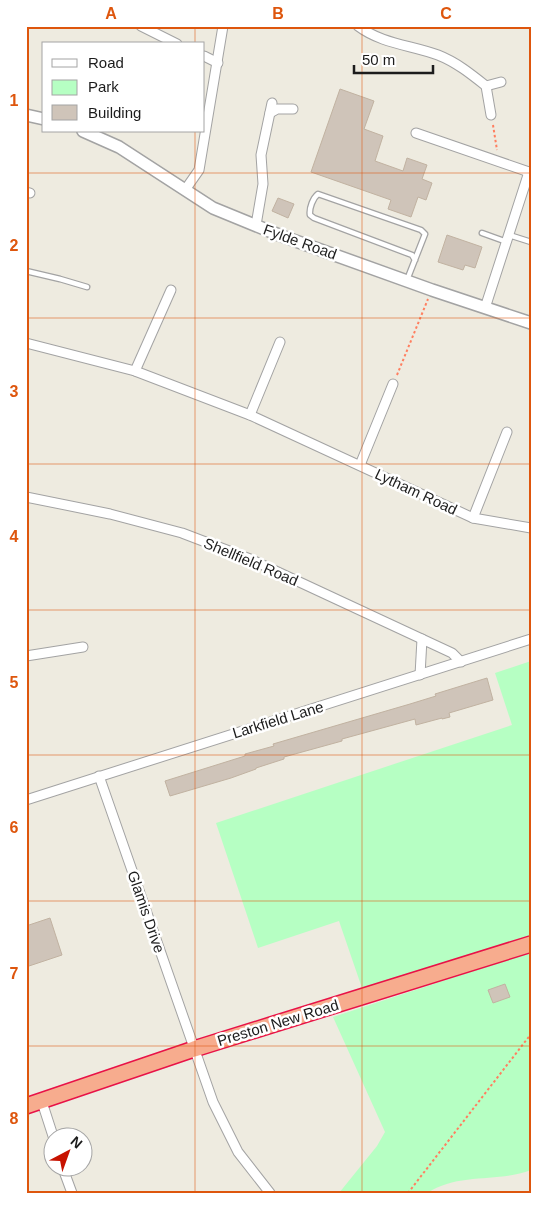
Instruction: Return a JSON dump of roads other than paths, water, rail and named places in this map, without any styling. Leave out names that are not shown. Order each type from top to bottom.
[{"type":"highway","name":"Preston New Road","points":[[26,1106],[194,1049],[531,944]]},
{"type":"street","points":[[141,26],[173,42]]},
{"type":"street","points":[[186,190],[199,170],[223,26]]},
{"type":"street","points":[[358,26],[368,33],[399,46],[438,55],[464,68],[486,86],[491,115]]},
{"type":"street","points":[[205,56],[218,63]]},
{"type":"street","points":[[486,86],[501,82]]},
{"type":"street","points":[[256,226],[263,184],[261,156],[272,103]]},
{"type":"street","points":[[270,113],[277,109],[293,109]]},
{"type":"street","points":[[26,115],[42,119]]},
{"type":"street","name":"Fylde Road","points":[[84,132],[119,147],[212,208],[407,281],[531,323]]},
{"type":"street","points":[[416,133],[530,172],[485,308]]},
{"type":"street","points":[[135,371],[171,290]]},
{"type":"street","points":[[250,415],[280,342]]},
{"type":"street","name":"Lytham Road","points":[[26,343],[135,371],[250,415],[473,518],[531,528]]},
{"type":"street","name":"Lytham Road","points":[[360,465],[393,384]]},
{"type":"street","name":"Lytham Road","points":[[473,518],[507,432]]},
{"type":"street","name":"Shellfield Road","points":[[26,497],[110,514],[182,533],[250,559],[452,653],[461,662]]},
{"type":"street","points":[[420,675],[422,639]]},
{"type":"street","name":"Larkfield Lane","points":[[26,800],[531,639]]},
{"type":"street","points":[[26,656],[83,647]]},
{"type":"street","name":"Glamis Drive","points":[[99,776],[213,1102],[238,1152],[270,1193]]},
{"type":"street","points":[[42,1102],[50,1126]]},
{"type":"street","points":[[66,1176],[72,1193]]},
{"type":"lane","points":[[407,281],[425,234],[421,230],[318,194],[315,197],[310,211],[310,215],[314,218],[412,255],[415,260]]},
{"type":"lane","points":[[482,233],[531,242]]},
{"type":"lane","points":[[26,271],[87,287]]}]
